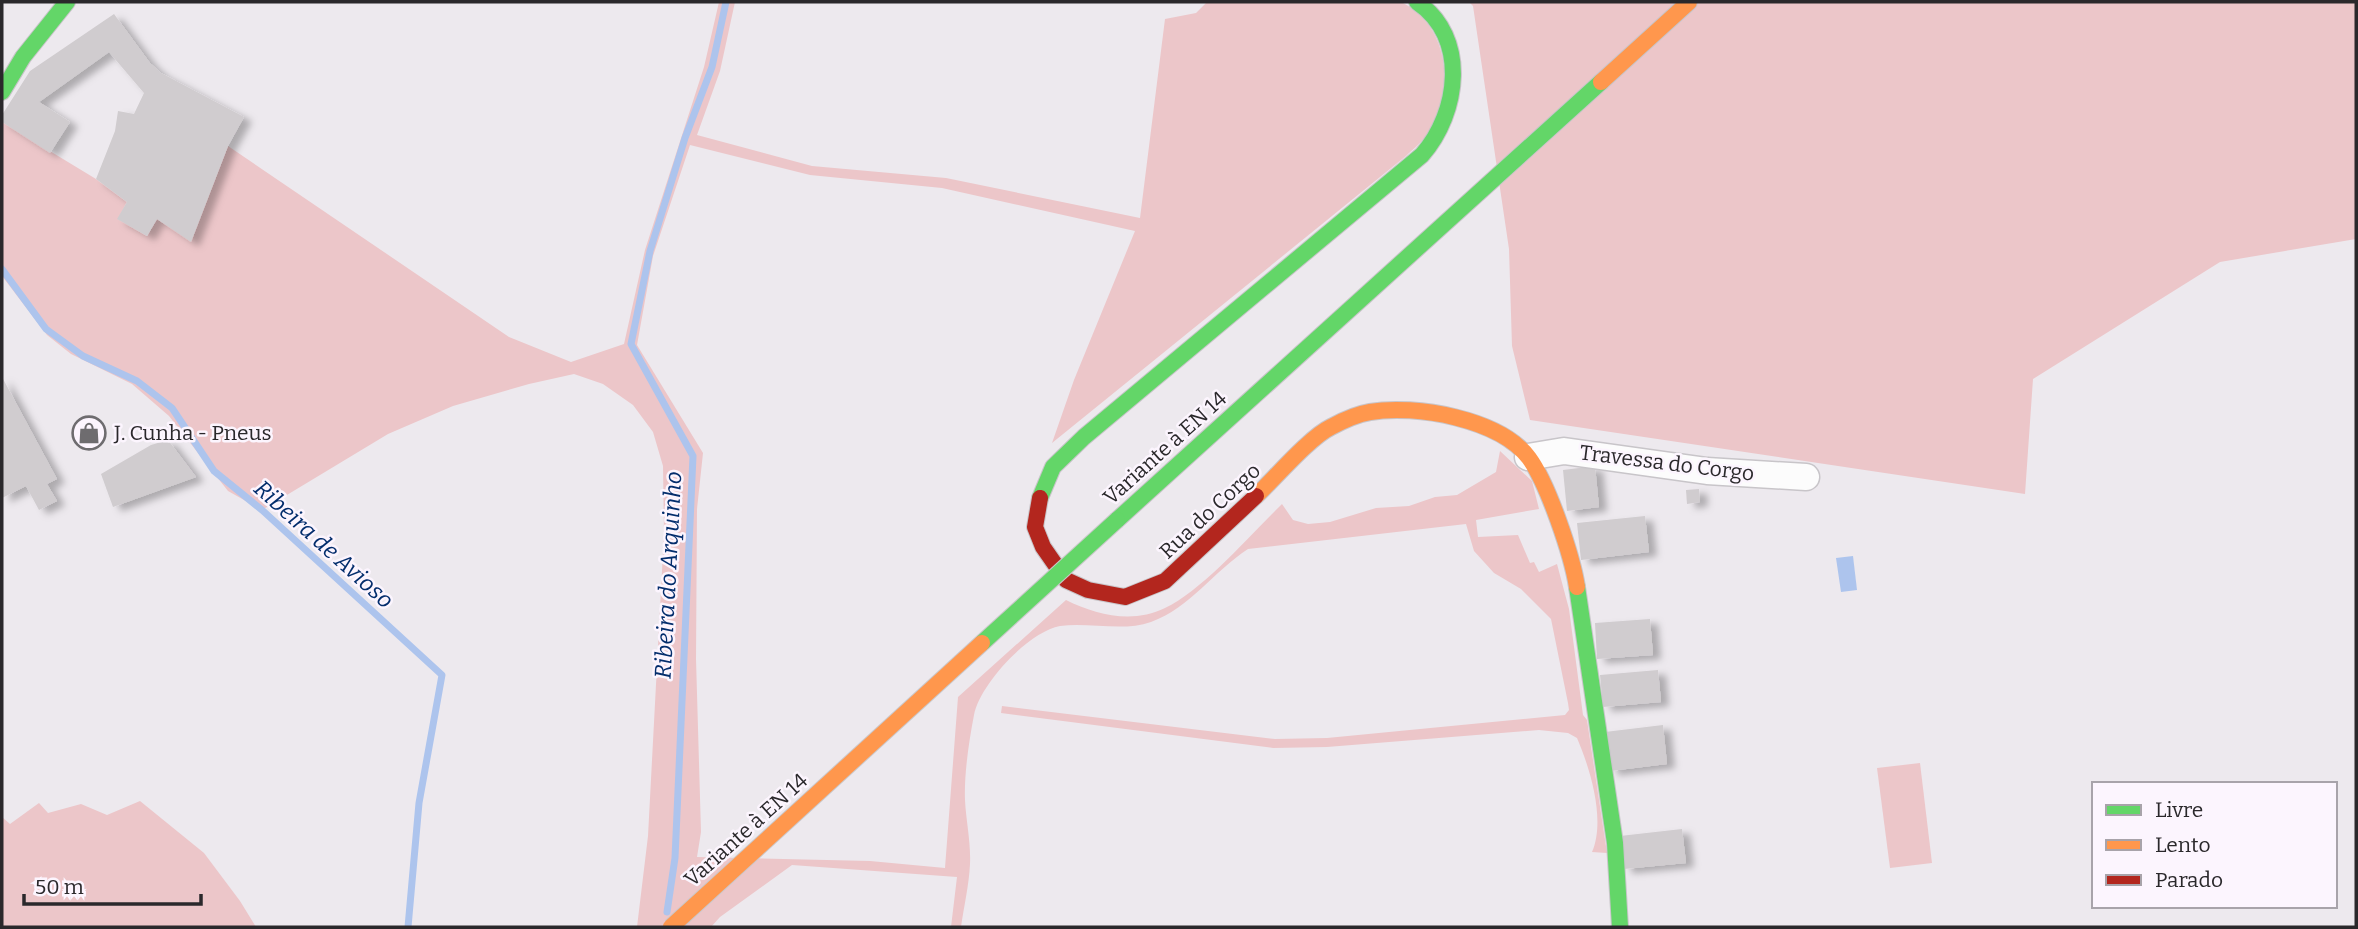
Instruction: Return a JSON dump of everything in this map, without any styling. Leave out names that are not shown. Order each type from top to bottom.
[{"type":"street","points":[[2,92],[23,57],[67,2]]},
{"type":"street","name":"Rua do Corgo","points":[[1417,2],[1432,13],[1441,25],[1448,50],[1450,103],[1443,128],[1422,155],[1053,467],[1035,508],[1035,527],[1043,547],[1066,580],[1088,590],[1125,597],[1165,581],[1328,428],[1369,412],[1412,409],[1465,420],[1508,439],[1528,457],[1544,487],[1575,572],[1615,842],[1620,927]]},
{"type":"street","name":"Variante à EN 14","points":[[671,927],[1689,2]]},
{"type":"street","name":"Travessa do Corgo","points":[[1528,457],[1564,451],[1707,471],[1806,477]]},
{"type":"shaded area","points":[[719,2],[735,2],[720,71],[697,135],[812,166],[946,178],[1140,218],[1165,19],[1196,13],[1207,2],[1401,2],[1417,13],[1430,27],[1439,43],[1444,81],[1442,101],[1435,120],[1423,140],[1406,156],[1052,443],[1074,380],[1135,231],[942,188],[810,175],[690,145],[653,256],[637,345],[703,453],[697,509],[696,659],[701,832],[697,857],[870,861],[945,868],[958,697],[1066,600],[1115,616],[1153,613],[1180,600],[1195,588],[1226,561],[1282,504],[1293,520],[1308,524],[1330,522],[1376,508],[1409,506],[1435,497],[1457,495],[1496,472],[1500,451],[1532,481],[1539,509],[1476,520],[1478,537],[1518,535],[1530,563],[1534,562],[1539,572],[1557,564],[1569,609],[1583,715],[1587,720],[1607,853],[1592,852],[1597,825],[1595,794],[1577,738],[1568,733],[1539,730],[1327,747],[1273,748],[1001,713],[1002,706],[1275,739],[1327,738],[1565,715],[1569,710],[1568,703],[1551,619],[1521,589],[1494,573],[1474,551],[1466,524],[1248,549],[1190,599],[1165,616],[1140,625],[1060,626],[1047,630],[1020,649],[985,689],[974,715],[965,790],[970,864],[961,927],[951,927],[957,877],[792,865],[720,917],[711,927],[637,927],[648,836],[664,533],[663,466],[653,432],[633,405],[603,384],[574,374],[529,384],[453,406],[388,434],[262,510],[228,491],[169,416],[132,384],[71,354],[47,335],[2,276],[2,122],[96,179],[127,202],[118,219],[147,236],[157,219],[191,241],[228,146],[509,337],[571,362],[624,344],[645,250],[704,67]]},
{"type":"shaded area","points":[[1469,2],[2356,2],[2356,239],[2220,262],[2033,379],[2025,494],[1530,420],[1512,346],[1509,249],[1473,6]]},
{"type":"shaded area","points":[[1920,763],[1932,863],[1890,868],[1877,768]]},
{"type":"shaded area","points":[[140,801],[204,853],[256,927],[2,927],[2,817],[10,824],[39,803],[48,813],[81,804],[107,815]]},
{"type":"water","points":[[1853,556],[1857,590],[1841,592],[1836,558]]},
{"type":"building","points":[[114,14],[150,63],[161,73],[244,117],[228,146],[191,242],[157,219],[147,236],[117,219],[127,202],[96,179],[115,131],[118,111],[134,114],[144,93],[109,52],[39,102],[70,122],[50,153],[2,122],[2,115],[30,71]]},
{"type":"building","points":[[2,377],[57,479],[47,484],[57,501],[39,510],[26,486],[2,498]]},
{"type":"building","points":[[168,440],[196,477],[113,507],[101,474],[151,445]]},
{"type":"building","points":[[1595,466],[1599,507],[1567,511],[1563,470]]},
{"type":"building","points":[[1699,489],[1700,502],[1687,504],[1686,490]]},
{"type":"building","points":[[1645,516],[1649,552],[1581,560],[1577,523]]},
{"type":"building","points":[[1650,619],[1653,655],[1597,659],[1595,623]]},
{"type":"building","points":[[1658,670],[1661,702],[1603,707],[1600,675]]},
{"type":"building","points":[[1663,725],[1667,764],[1610,771],[1605,732]]},
{"type":"building","points":[[1682,829],[1686,863],[1624,869],[1620,836]]},
{"type":"waterway","name":"Ribeira do Arquinho","points":[[667,912],[675,858],[693,456],[631,344],[650,251],[685,138],[712,67],[726,2]]},
{"type":"waterway","name":"Ribeira de Avioso","points":[[2,269],[46,329],[83,356],[137,381],[172,408],[214,471],[262,510],[442,675],[419,803],[408,927]]},
{"type":"traffic: fast","points":[[2,92],[23,57],[67,2]]},
{"type":"traffic: fast","points":[[1040,498],[1053,467],[1084,437],[1422,155],[1435,138],[1450,97],[1453,76],[1451,55],[1445,35],[1434,17],[1417,2]]},
{"type":"traffic: fast","points":[[1117,520],[1601,82]]},
{"type":"traffic: fast","points":[[982,643],[1117,520]]},
{"type":"traffic: fast","points":[[1577,587],[1615,843],[1620,927]]},
{"type":"traffic: slow","points":[[1601,82],[1689,2]]},
{"type":"traffic: slow","points":[[1256,496],[1313,439],[1331,427],[1360,414],[1410,410],[1456,417],[1498,433],[1516,444],[1529,458],[1544,485],[1558,520],[1577,587]]},
{"type":"traffic: slow","points":[[671,927],[982,643]]},
{"type":"traffic: jam","points":[[1040,498],[1035,527],[1043,547],[1066,580],[1088,590],[1125,597],[1165,581],[1256,496]]},
{"type":"place","name":"J. Cunha - Pneus","points":[[89,433]]}]
